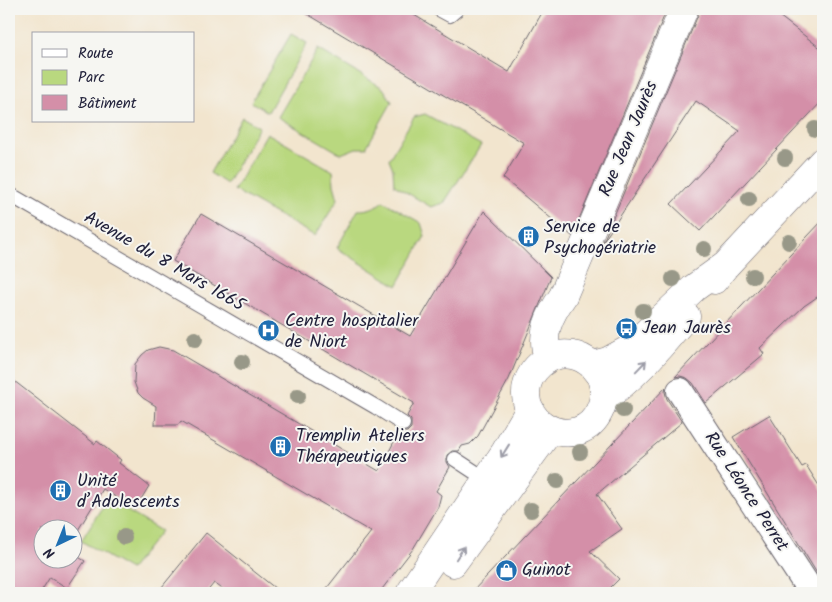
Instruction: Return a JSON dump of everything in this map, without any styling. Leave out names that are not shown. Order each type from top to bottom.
[{"type":"main road","name":"Rue Jean Jaurès","points":[[570,359],[544,347],[545,334],[551,313],[563,296],[684,9]]},
{"type":"main road","points":[[604,398],[619,388],[667,339],[726,265],[823,161]]},
{"type":"main road","points":[[570,359],[602,380],[604,398],[600,412],[591,423],[579,431],[564,433],[550,430],[538,421],[530,409],[526,395],[528,380],[536,367],[570,359],[619,356],[628,350],[694,288],[726,265]]},
{"type":"main road","points":[[432,593],[464,545],[495,486],[530,409]]},
{"type":"main road","points":[[410,593],[495,486],[550,430]]},
{"type":"street","name":"Rue Léonce Perret","points":[[680,391],[812,593]]},
{"type":"lane","points":[[439,9],[450,15],[457,9]]},
{"type":"lane","name":"Avenue du 8 Mars 1665","points":[[9,194],[376,406],[403,424]]},
{"type":"lane","points":[[455,459],[495,486]]},
{"type":"green space","points":[[291,34],[307,43],[268,112],[251,102]]},
{"type":"green space","points":[[318,49],[383,88],[392,102],[366,148],[356,148],[341,154],[278,117]]},
{"type":"green space","points":[[425,114],[481,145],[444,203],[431,207],[394,185],[393,169],[389,159],[414,117]]},
{"type":"green space","points":[[242,117],[259,127],[227,184],[210,173]]},
{"type":"green space","points":[[267,133],[333,171],[338,199],[315,236],[234,190]]},
{"type":"green space","points":[[383,201],[421,223],[425,236],[397,286],[337,248],[358,210],[371,208]]},
{"type":"green space","points":[[107,499],[161,531],[130,570],[82,542]]},
{"type":"building","points":[[299,9],[404,9],[509,72],[544,9],[667,9],[572,236],[503,178],[524,143]]},
{"type":"building","points":[[699,9],[770,9],[823,50],[823,100],[700,231],[671,204],[740,131],[696,101],[603,242],[698,15]]},
{"type":"building","points":[[484,211],[551,277],[509,379],[478,436],[470,444],[462,446],[459,451],[452,451],[447,455],[447,462],[450,467],[436,491],[441,495],[438,507],[413,549],[379,593],[323,593],[371,532],[181,421],[178,425],[155,425],[156,406],[138,393],[134,382],[135,364],[148,350],[159,347],[173,350],[379,471],[399,432],[407,432],[411,428],[411,420],[407,416],[414,403],[173,261],[201,214],[410,336]]},
{"type":"building","points":[[823,220],[823,293],[804,306],[760,348],[764,354],[706,403],[693,383],[687,378],[675,377]]},
{"type":"building","name":"Unité d’Adolescents","points":[[9,377],[95,444],[97,441],[121,460],[119,463],[149,486],[135,509],[103,489],[82,524],[82,520],[32,520],[32,570],[79,570],[67,588],[50,577],[40,593],[9,593]]},
{"type":"building","points":[[666,387],[667,399],[682,422],[597,494],[622,529],[590,551],[619,579],[605,593],[471,593]]},
{"type":"building","points":[[769,415],[802,467],[806,465],[823,492],[823,583],[733,437]]},
{"type":"building","points":[[206,533],[281,593],[228,593],[214,583],[206,593],[157,593]]},
{"type":"place","name":"Service de Psychogériatrie","points":[[528,237]]},
{"type":"place","name":"Jean Jaurès","points":[[626,328]]},
{"type":"place","name":"Centre hospitalier de Niort","points":[[269,331]]},
{"type":"place","name":"Tremplin Ateliers Thérapeutiques","points":[[280,446]]},
{"type":"place","name":"Unité d’Adolescents","points":[[61,491]]},
{"type":"place","name":"Guinot","points":[[506,570]]}]
